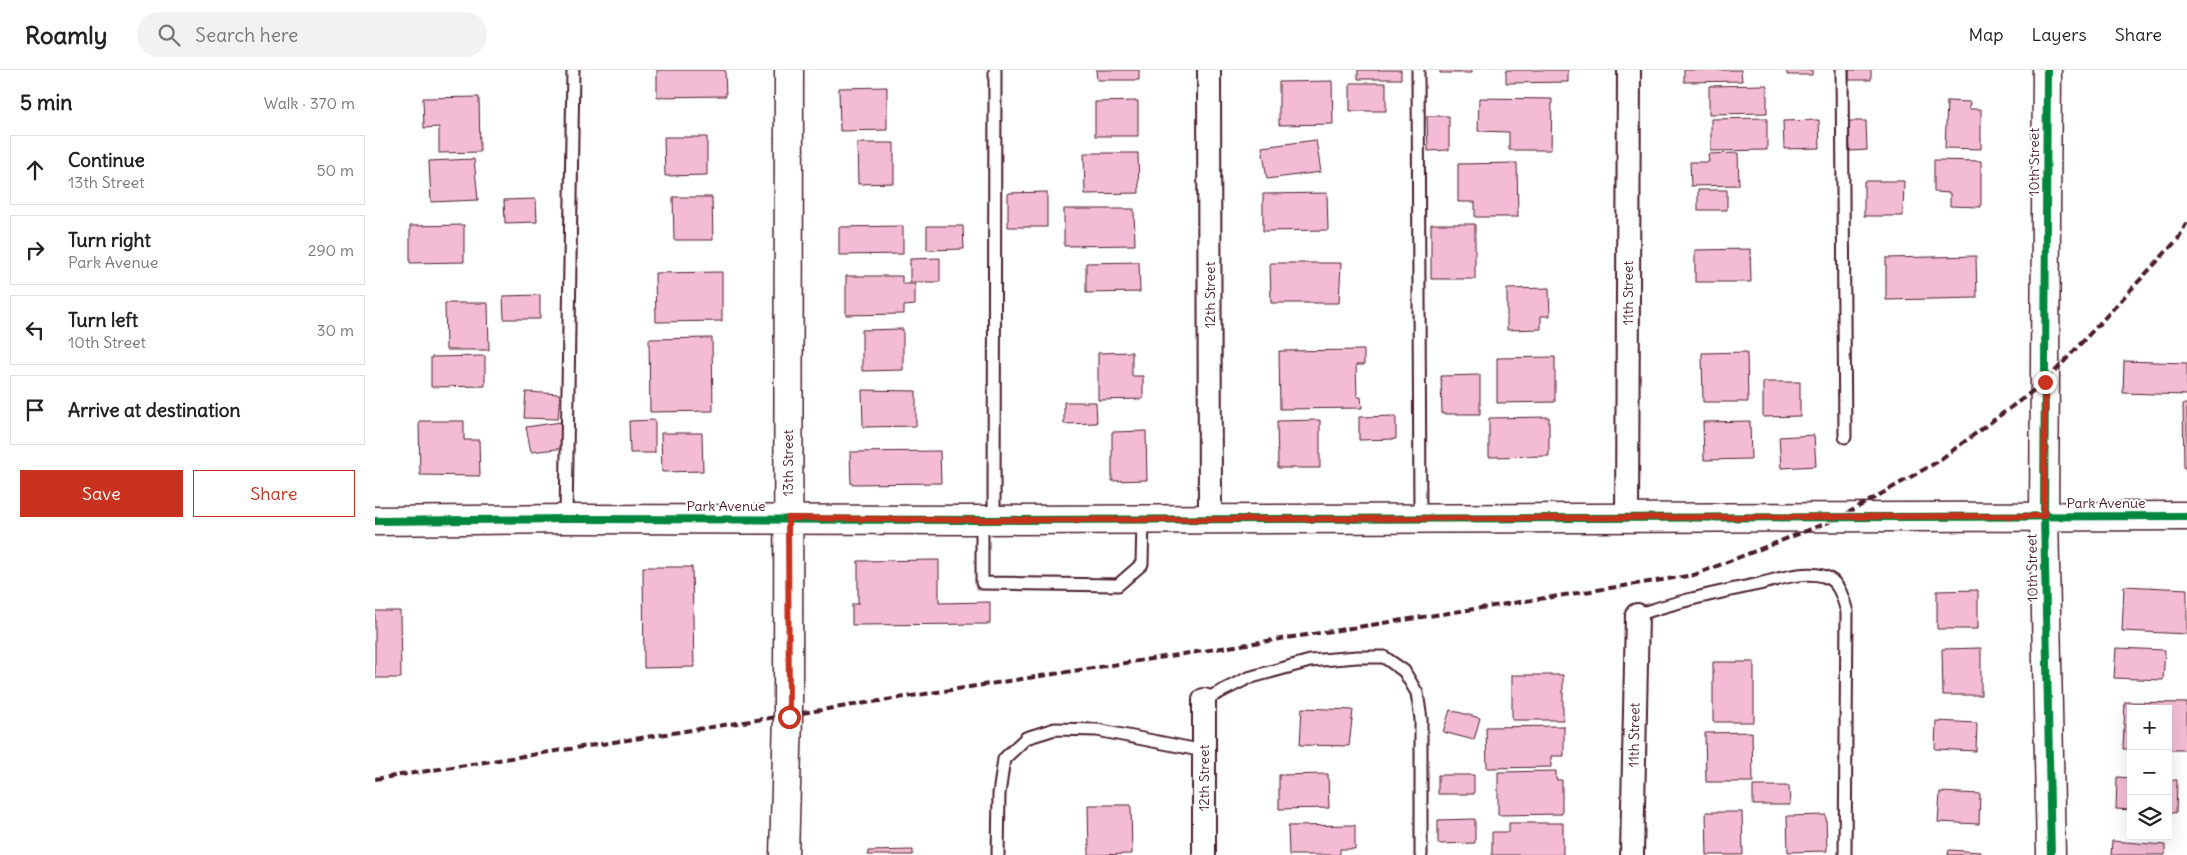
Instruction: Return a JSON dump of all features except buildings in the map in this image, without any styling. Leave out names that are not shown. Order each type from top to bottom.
[{"type":"street","name":"13th Street","points":[[784,855],[789,717],[789,70]]},
{"type":"street","name":"12th Street","points":[[1209,70],[1210,519]]},
{"type":"street","name":"11th Street","points":[[1627,516],[1629,70]]},
{"type":"street","name":"10th Street","points":[[2047,70],[2044,516],[2051,855]]},
{"type":"street","name":"Park Avenue","points":[[375,521],[567,518],[988,520],[1627,516],[2187,516]]},
{"type":"street","name":"11th Street","points":[[1632,855],[1637,615]]},
{"type":"street","name":"12th Street","points":[[1204,700],[1204,855]]},
{"type":"lane","points":[[567,518],[573,70]]},
{"type":"lane","points":[[995,70],[988,520],[982,583],[1118,585],[1143,564],[1143,519]]},
{"type":"lane","points":[[1418,70],[1420,518]]},
{"type":"lane","points":[[1842,70],[1845,438]]},
{"type":"lane","points":[[1637,615],[1671,603],[1797,575],[1822,575],[1831,580],[1842,592],[1847,612],[1845,855]]},
{"type":"lane","points":[[1204,700],[1248,678],[1310,661],[1384,657],[1404,671],[1417,693],[1421,719],[1421,855]]},
{"type":"lane","points":[[998,855],[999,794],[1004,759],[1026,738],[1055,729],[1097,730],[1204,751]]},
{"type":"railway","points":[[375,779],[1694,575],[1839,518],[1937,462],[2045,382],[2178,239],[2187,222]]},
{"type":"cycle path","points":[[2047,70],[2044,516],[2051,855]]},
{"type":"cycle path","points":[[375,521],[2187,516]]},
{"type":"route","points":[[789,717],[788,518],[995,520],[1627,516],[1839,518],[2044,516],[2045,382]]}]
